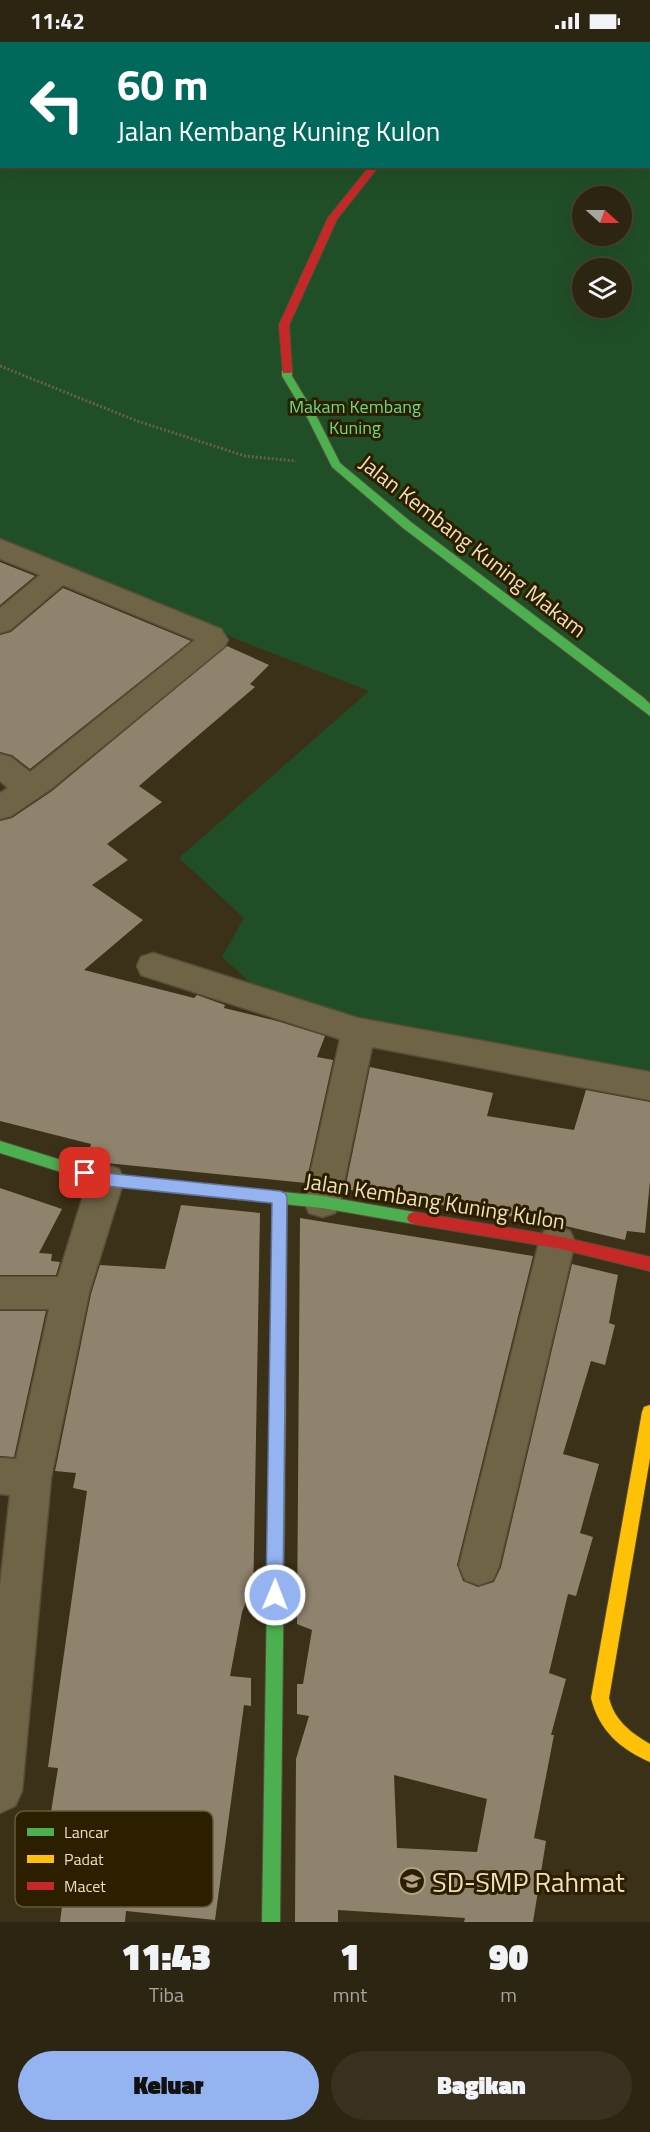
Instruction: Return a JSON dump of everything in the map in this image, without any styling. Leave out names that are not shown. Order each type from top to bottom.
[{"type":"street","name":"Jalan Kembang Kuning Makam","points":[[373,168],[333,218],[284,326],[287,376],[313,419],[336,465],[406,525],[640,701],[650,712]]},
{"type":"street","points":[[0,548],[211,636],[214,640],[29,788],[0,808]]},
{"type":"street","points":[[0,623],[59,574]]},
{"type":"street","points":[[0,765],[29,788]]},
{"type":"street","points":[[153,966],[358,1031],[650,1086]]},
{"type":"street","points":[[322,1202],[358,1031]]},
{"type":"street","name":"Jalan Kembang Kuning Kulon","points":[[0,1147],[106,1180],[322,1202],[557,1242],[650,1264]]},
{"type":"street","points":[[0,1791],[16,1477],[106,1180]]},
{"type":"street","points":[[271,1922],[280,1197]]},
{"type":"street","points":[[479,1566],[557,1242]]},
{"type":"street","points":[[0,1293],[71,1293]]},
{"type":"street","points":[[650,1412],[645,1478],[600,1698],[600,1710],[608,1721],[625,1738],[650,1753]]},
{"type":"path","points":[[0,366],[137,421],[245,456],[336,465]]},
{"type":"green space","name":"Makam Kembang Kuning","points":[[0,168],[650,168],[650,1092],[265,996],[222,957],[244,918],[179,858],[369,691],[91,582],[0,540]]},
{"type":"building","points":[[0,562],[35,576],[0,605]]},
{"type":"building","points":[[63,588],[191,641],[30,769],[12,755],[0,752],[0,635],[11,632]]},
{"type":"building","points":[[227,646],[269,665],[250,684],[255,687],[139,786],[162,802],[107,844],[128,860],[92,885],[143,920],[84,970],[194,998],[197,995],[225,1005],[224,1008],[325,1036],[317,1057],[333,1060],[306,1183],[106,1163],[87,1157],[91,1144],[0,1121],[0,821],[12,818],[52,791]]},
{"type":"building","points":[[370,1067],[493,1093],[487,1116],[574,1130],[586,1090],[650,1102],[650,1181],[645,1233],[627,1231],[625,1240],[557,1224],[345,1189]]},
{"type":"building","points":[[0,1188],[62,1209],[39,1253],[52,1254],[51,1261],[60,1262],[56,1275],[0,1275]]},
{"type":"building","points":[[181,1205],[260,1213],[253,1605],[246,1602],[242,1612],[230,1676],[251,1678],[251,1706],[244,1705],[215,1920],[126,1911],[125,1922],[60,1922],[62,1907],[213,1907],[213,1811],[51,1811],[58,1768],[48,1767],[87,1491],[73,1488],[76,1473],[55,1471],[91,1294],[100,1265],[165,1269]]},
{"type":"building","points":[[300,1218],[533,1256],[457,1565],[463,1581],[478,1587],[494,1582],[501,1567],[572,1264],[618,1275],[609,1323],[615,1325],[605,1365],[591,1361],[563,1454],[599,1464],[580,1533],[593,1537],[576,1596],[568,1594],[549,1673],[566,1679],[551,1735],[554,1735],[534,1838],[546,1841],[533,1922],[464,1922],[465,1918],[338,1910],[338,1922],[295,1922],[296,1759],[309,1716],[297,1714],[297,1684],[303,1684],[312,1630],[297,1624]],"holes":[[[394,1775],[487,1799],[477,1852],[397,1848]]]},
{"type":"building","points":[[0,1311],[46,1311],[14,1457],[0,1456]]},
{"type":"traffic: fast","points":[[287,371],[287,376],[313,419],[336,465],[407,525],[640,701],[650,712]]},
{"type":"traffic: fast","points":[[0,1147],[106,1180],[322,1202],[414,1218]]},
{"type":"traffic: fast","points":[[271,1922],[277,1462]]},
{"type":"traffic: slow","points":[[277,1462],[280,1197]]},
{"type":"traffic: slow","points":[[650,1412],[600,1698],[602,1708],[611,1725],[625,1738],[650,1753]]},
{"type":"traffic: jam","points":[[287,371],[284,325],[333,218],[373,168]]},
{"type":"traffic: jam","points":[[414,1218],[557,1242],[650,1264]]},
{"type":"place","name":"SD-SMP Rahmat","points":[[412,1881]]},
{"type":"route","points":[[85,1173],[106,1180],[280,1197],[275,1595]]}]
